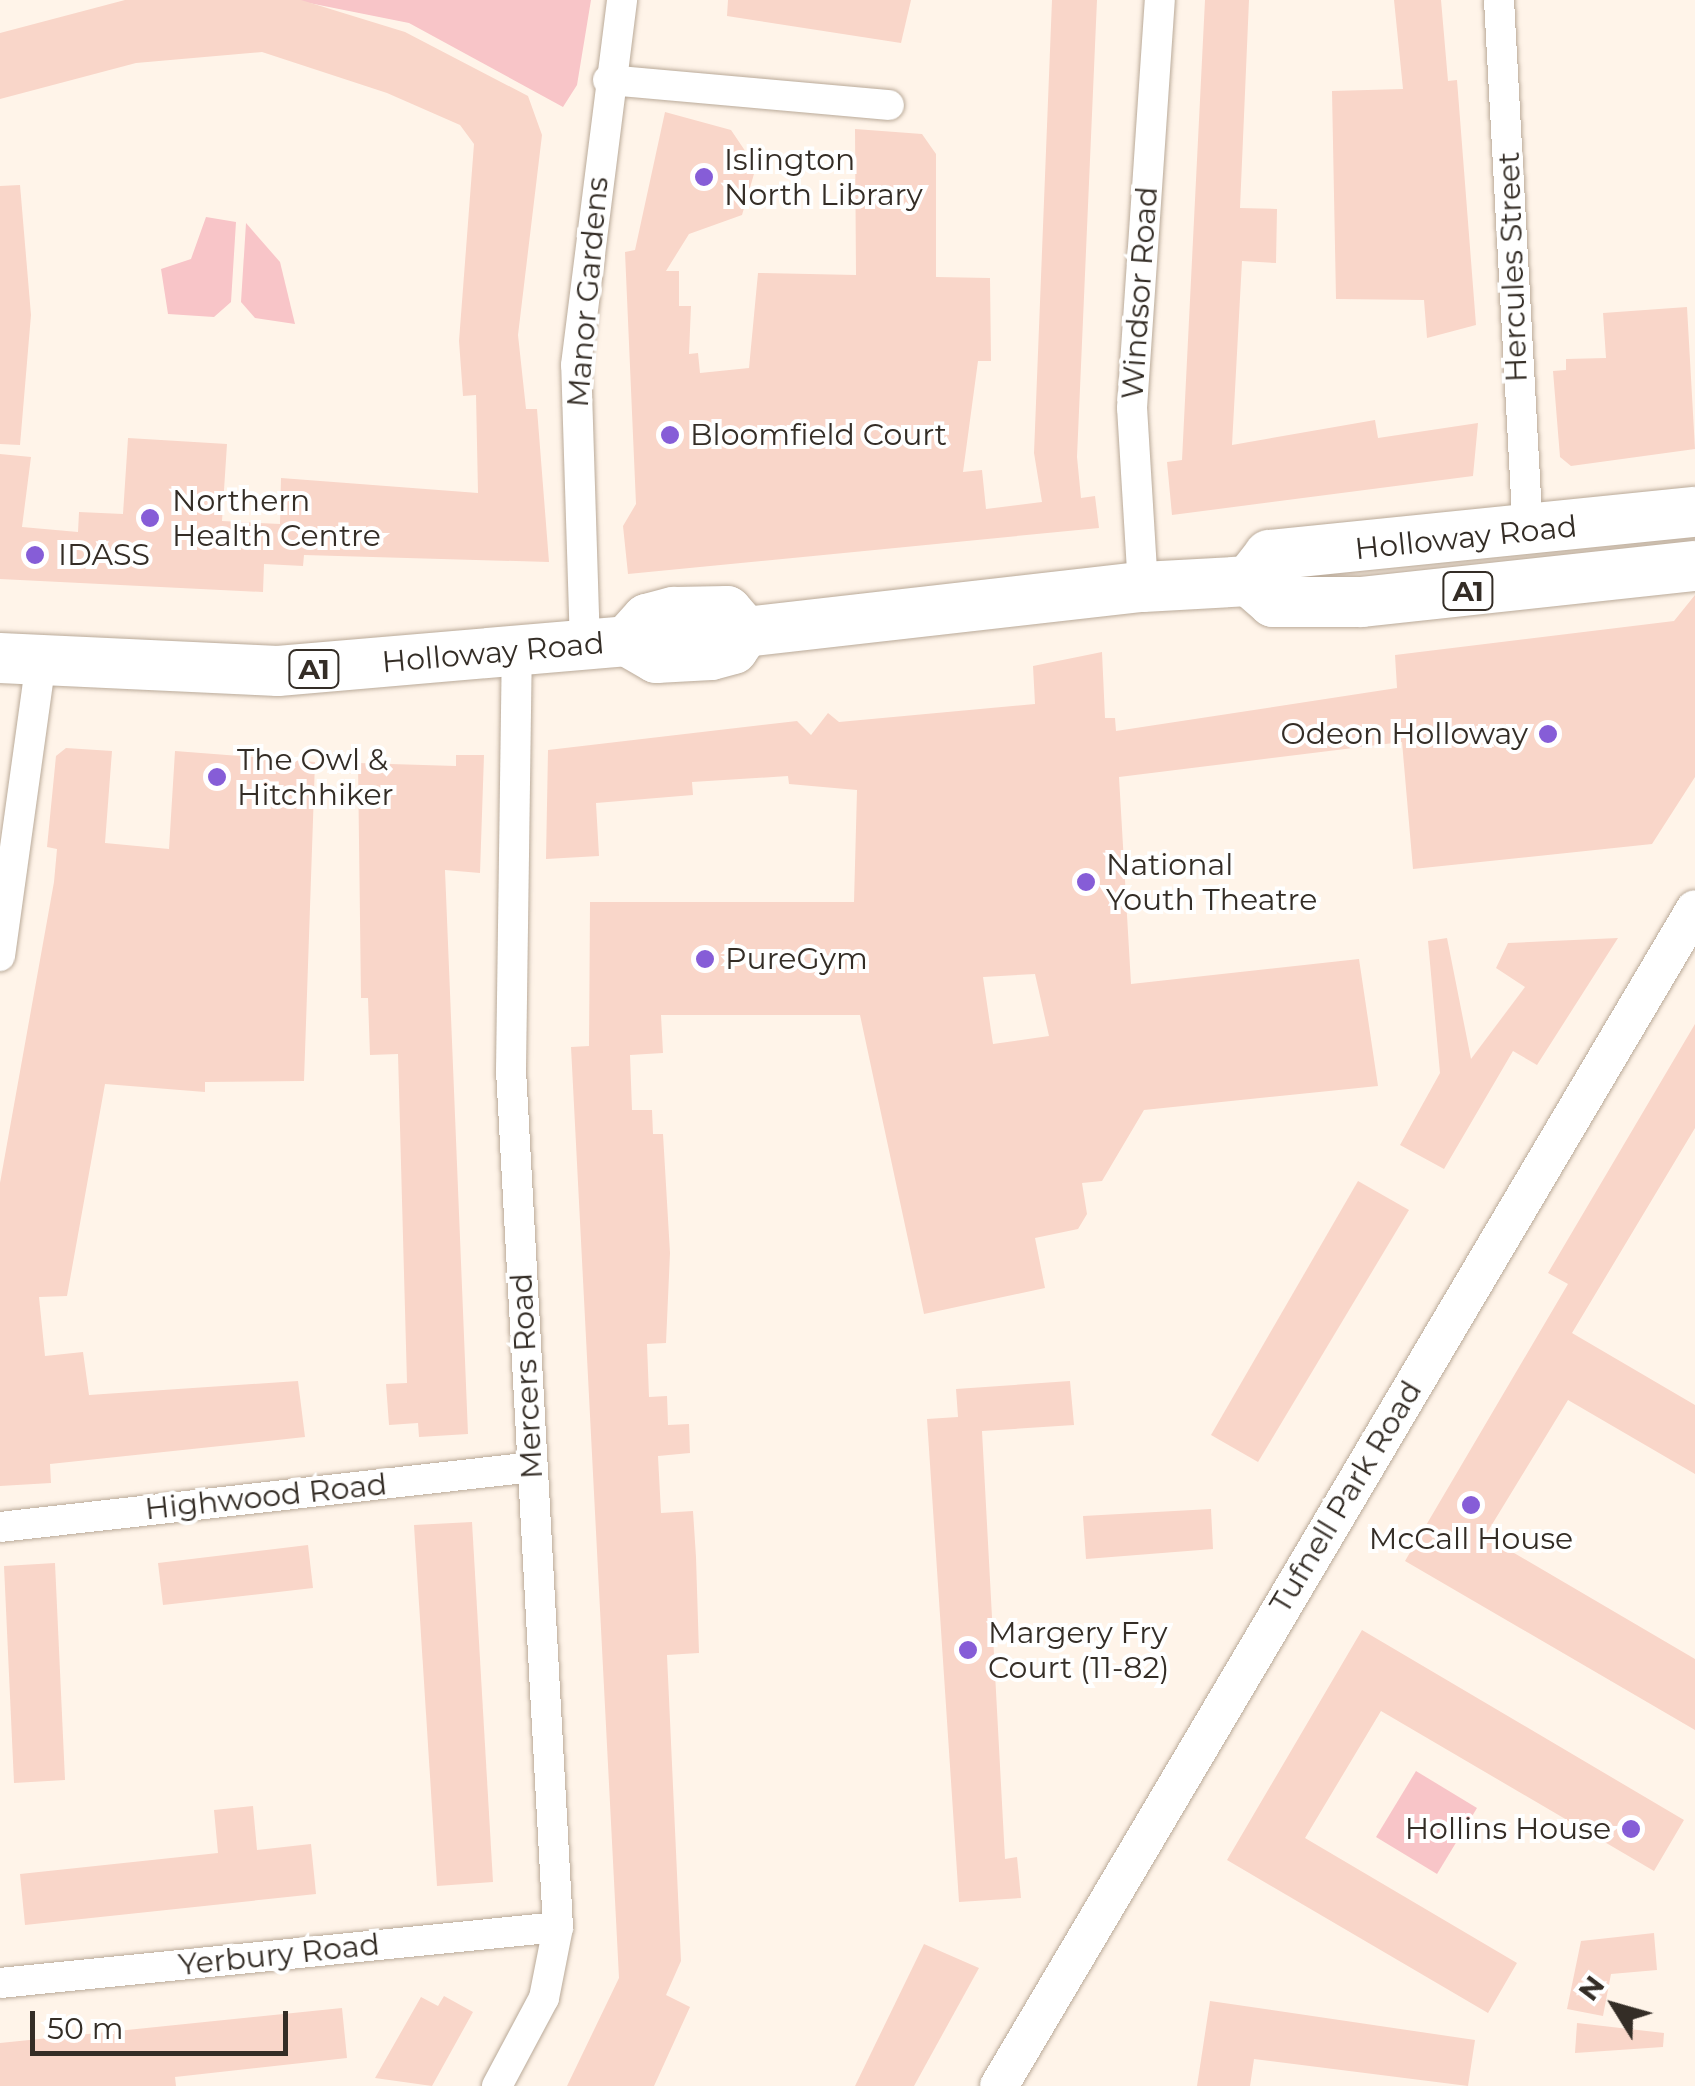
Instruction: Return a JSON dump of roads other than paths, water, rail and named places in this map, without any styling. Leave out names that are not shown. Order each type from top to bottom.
[{"type":"highway","name":"Holloway Road","points":[[1249,581],[1269,555],[1528,534],[1695,512]]},
{"type":"highway","name":"Holloway Road","points":[[20,660],[278,672],[606,644],[647,620],[674,612],[726,611],[745,632],[1143,587],[1249,581],[1273,602],[1362,602],[1695,566]]},
{"type":"street","name":"Manor Gardens","points":[[606,644],[576,364],[608,80],[622,0]]},
{"type":"street","name":"Windsor Road","points":[[1143,587],[1132,408],[1160,0]]},
{"type":"street","name":"Hercules Street","points":[[1499,0],[1528,534]]},
{"type":"street","points":[[608,80],[890,105]]},
{"type":"street","name":"Mercers Road","points":[[496,2086],[544,1998],[558,1927],[512,1070],[517,653]]},
{"type":"street","points":[[0,956],[20,660]]},
{"type":"street","name":"Tufnell Park Road","points":[[1006,2083],[1695,909]]},
{"type":"street","name":"Highwood Road","points":[[0,1528],[533,1467]]},
{"type":"street","name":"Yerbury Road","points":[[0,1983],[558,1927]]},
{"type":"place","name":"Islington North Library","points":[[704,177]]},
{"type":"place","name":"Bloomfield Court","points":[[670,435]]},
{"type":"place","name":"Northern Health Centre","points":[[150,518]]},
{"type":"place","name":"IDASS","points":[[35,555]]},
{"type":"place","name":"Odeon Holloway","points":[[1548,734]]},
{"type":"place","name":"The Owl & Hitchhiker","points":[[217,777]]},
{"type":"place","name":"National Youth Theatre","points":[[1086,882]]},
{"type":"place","name":"PureGym","points":[[705,959]]},
{"type":"place","name":"McCall House","points":[[1471,1505]]},
{"type":"place","name":"Margery Fry Court (11-82)","points":[[968,1650]]},
{"type":"place","name":"Hollins House","points":[[1631,1829]]}]
